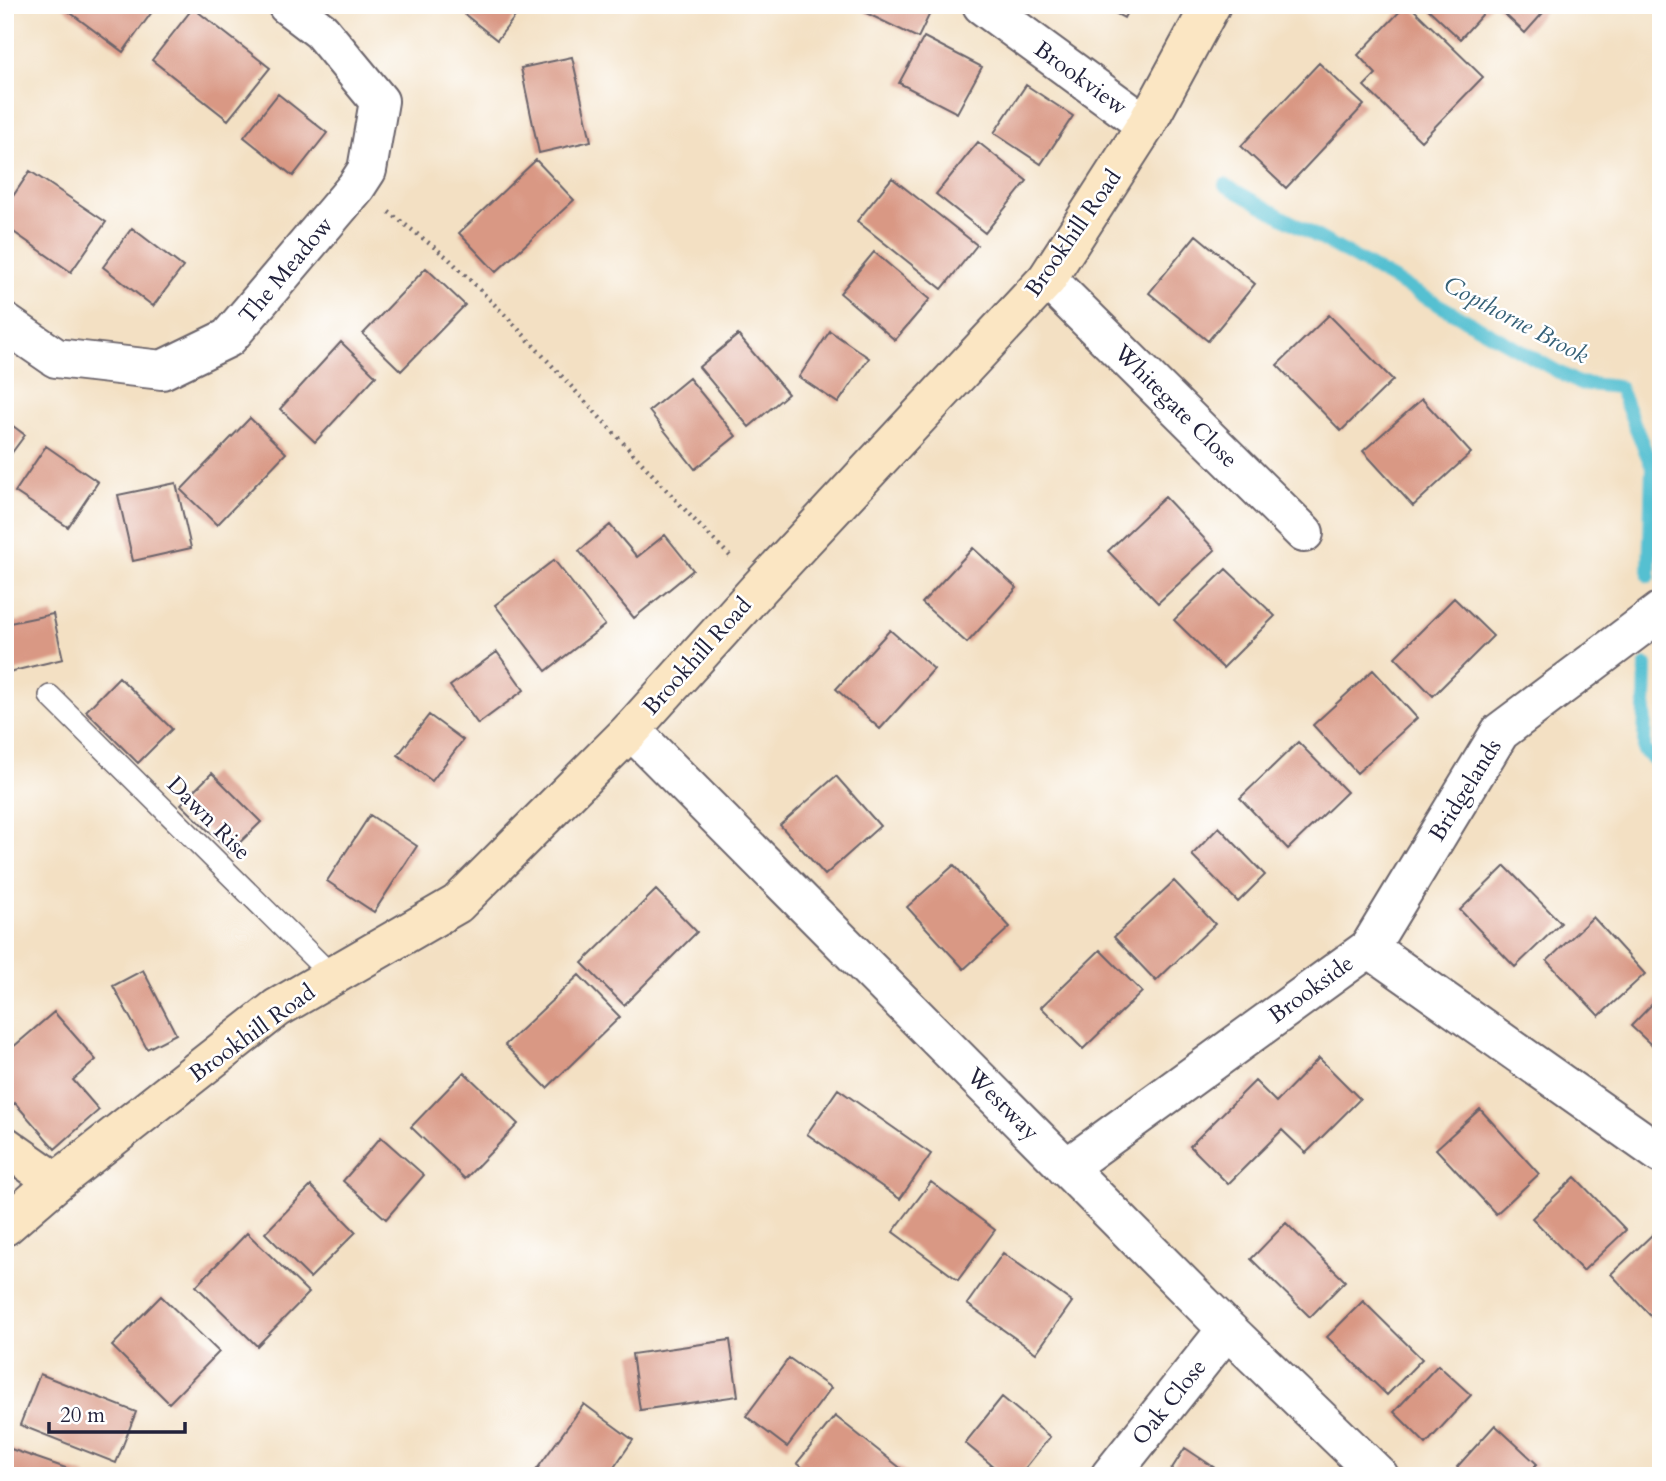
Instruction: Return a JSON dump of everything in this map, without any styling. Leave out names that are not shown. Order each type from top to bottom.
[{"type":"street","name":"The Meadow","points":[[5,323],[56,358],[162,370],[228,338],[356,187],[367,170],[379,101],[321,31],[287,5]]},
{"type":"street","name":"Brookview","points":[[982,5],[1146,125]]},
{"type":"street","name":"Brookhill Road","points":[[5,1226],[277,1009],[457,904],[631,730],[1047,279],[1146,125],[1211,5]]},
{"type":"street","name":"Whitegate Close","points":[[1047,279],[1304,533]]},
{"type":"street","name":"Bridgelands","points":[[1368,948],[1500,732],[1661,611]]},
{"type":"street","name":"Westway","points":[[631,730],[1227,1329],[1378,1476]]},
{"type":"street","name":"Brookside","points":[[1066,1168],[1368,948],[1661,1154]]},
{"type":"street","points":[[5,1146],[57,1182]]},
{"type":"street","name":"Oak Close","points":[[1110,1476],[1227,1329]]},
{"type":"lane","name":"Dawn Rise","points":[[50,696],[332,976]]},
{"type":"path","points":[[356,187],[448,258],[509,319],[699,525],[761,586]]},
{"type":"building","points":[[60,5],[157,5],[123,52]]},
{"type":"building","points":[[453,5],[524,5],[497,40]]},
{"type":"building","points":[[868,5],[934,5],[918,38],[864,12]]},
{"type":"building","points":[[1100,5],[1131,5],[1124,18]]},
{"type":"building","points":[[1406,5],[1483,77],[1421,141],[1364,86],[1376,74],[1358,55]]},
{"type":"building","points":[[1424,5],[1491,5],[1460,39]]},
{"type":"building","points":[[1495,5],[1550,5],[1525,33]]},
{"type":"building","points":[[193,8],[270,68],[228,120],[152,60]]},
{"type":"building","points":[[924,37],[982,67],[957,113],[899,83]]},
{"type":"building","points":[[572,57],[591,141],[539,153],[521,68]]},
{"type":"building","points":[[1319,63],[1364,105],[1286,188],[1241,146]]},
{"type":"building","points":[[1026,85],[1073,116],[1041,164],[994,133]]},
{"type":"building","points":[[278,94],[327,133],[293,176],[244,137]]},
{"type":"building","points":[[978,142],[1027,181],[985,233],[936,194]]},
{"type":"building","points":[[536,160],[574,200],[496,272],[459,233]]},
{"type":"building","points":[[30,171],[106,222],[71,272],[5,226],[5,208]]},
{"type":"building","points":[[892,178],[977,245],[942,289],[857,221]]},
{"type":"building","points":[[132,228],[183,267],[153,306],[103,267]]},
{"type":"building","points":[[1196,235],[1255,284],[1208,341],[1149,293]]},
{"type":"building","points":[[874,252],[930,299],[895,340],[840,293]]},
{"type":"building","points":[[426,268],[465,305],[401,371],[363,334]]},
{"type":"building","points":[[1329,315],[1393,380],[1341,431],[1277,365]]},
{"type":"building","points":[[830,331],[869,358],[838,403],[799,377]]},
{"type":"building","points":[[738,335],[788,394],[749,427],[699,367]]},
{"type":"building","points":[[341,342],[376,376],[315,442],[280,409]]},
{"type":"building","points":[[689,378],[736,436],[695,469],[649,411]]},
{"type":"building","points":[[1422,399],[1471,453],[1413,506],[1363,451]]},
{"type":"building","points":[[250,418],[286,453],[217,525],[181,490]]},
{"type":"building","points":[[5,420],[25,435],[5,462]]},
{"type":"building","points":[[46,446],[98,482],[68,527],[15,492]]},
{"type":"building","points":[[176,483],[191,548],[133,561],[118,495]]},
{"type":"building","points":[[1165,497],[1215,550],[1158,603],[1108,551]]},
{"type":"building","points":[[610,525],[637,557],[665,535],[693,570],[634,618],[579,551]]},
{"type":"building","points":[[973,548],[1017,588],[967,643],[922,603]]},
{"type":"building","points":[[554,560],[605,625],[546,671],[495,605]]},
{"type":"building","points":[[1226,569],[1275,616],[1223,668],[1174,620]]},
{"type":"building","points":[[1454,598],[1493,636],[1433,696],[1395,657]]},
{"type":"building","points":[[53,614],[63,659],[5,673],[5,624]]},
{"type":"building","points":[[890,630],[934,669],[880,729],[836,689]]},
{"type":"building","points":[[497,652],[524,690],[478,724],[450,686]]},
{"type":"building","points":[[1373,670],[1417,718],[1357,773],[1313,725]]},
{"type":"building","points":[[119,677],[172,729],[138,763],[86,711]]},
{"type":"building","points":[[429,715],[463,740],[432,781],[398,755]]},
{"type":"building","points":[[1298,742],[1347,792],[1288,849],[1240,798]]},
{"type":"building","points":[[212,773],[261,822],[230,852],[181,804]]},
{"type":"building","points":[[836,776],[880,826],[825,875],[780,825]]},
{"type":"building","points":[[370,815],[417,846],[374,912],[327,881]]},
{"type":"building","points":[[1219,827],[1265,875],[1238,902],[1192,855]]},
{"type":"building","points":[[954,865],[1010,927],[964,969],[907,907]]},
{"type":"building","points":[[1505,866],[1561,923],[1515,967],[1460,910]]},
{"type":"building","points":[[1174,881],[1215,924],[1156,981],[1114,937]]},
{"type":"building","points":[[656,890],[697,932],[624,1005],[582,963]]},
{"type":"building","points":[[1593,917],[1645,974],[1599,1016],[1547,961]]},
{"type":"building","points":[[1100,950],[1142,992],[1083,1049],[1041,1007]]},
{"type":"building","points":[[143,970],[176,1034],[147,1049],[113,986]]},
{"type":"building","points":[[579,975],[620,1017],[547,1088],[505,1045]]},
{"type":"building","points":[[1661,995],[1661,1054],[1631,1026]]},
{"type":"building","points":[[54,1012],[96,1060],[73,1080],[99,1110],[55,1149],[15,1103],[5,1112],[5,1054]]},
{"type":"building","points":[[1319,1058],[1360,1099],[1306,1153],[1282,1130],[1228,1184],[1190,1146],[1255,1081],[1276,1102]]},
{"type":"building","points":[[464,1072],[518,1124],[465,1179],[411,1127]]},
{"type":"building","points":[[838,1089],[931,1154],[900,1199],[807,1134]]},
{"type":"building","points":[[1480,1109],[1539,1174],[1496,1214],[1436,1149]]},
{"type":"building","points":[[381,1137],[424,1175],[386,1219],[343,1181]]},
{"type":"building","points":[[1575,1177],[1626,1230],[1583,1271],[1532,1218]]},
{"type":"building","points":[[931,1182],[995,1230],[958,1280],[893,1232]]},
{"type":"building","points":[[311,1186],[356,1232],[310,1278],[265,1233]]},
{"type":"building","points":[[1286,1223],[1345,1281],[1310,1317],[1251,1259]]},
{"type":"building","points":[[247,1233],[309,1293],[257,1346],[196,1286]]},
{"type":"building","points":[[1653,1234],[1661,1242],[1661,1327],[1611,1274]]},
{"type":"building","points":[[1003,1253],[1072,1302],[1036,1353],[967,1304]]},
{"type":"building","points":[[161,1296],[219,1352],[169,1403],[112,1346]]},
{"type":"building","points":[[1363,1301],[1422,1359],[1387,1395],[1327,1337]]},
{"type":"building","points":[[730,1340],[738,1396],[640,1410],[632,1354]]},
{"type":"building","points":[[789,1358],[831,1388],[787,1447],[746,1416]]},
{"type":"building","points":[[1438,1365],[1471,1395],[1426,1444],[1394,1412]]},
{"type":"building","points":[[40,1374],[136,1412],[116,1463],[20,1425]]},
{"type":"building","points":[[1002,1397],[1050,1437],[1019,1476],[1005,1476],[965,1443]]},
{"type":"building","points":[[584,1404],[633,1440],[608,1476],[532,1476]]},
{"type":"building","points":[[835,1416],[908,1474],[813,1476],[797,1463]]},
{"type":"building","points":[[1495,1425],[1537,1464],[1527,1476],[1467,1476],[1457,1467]]},
{"type":"building","points":[[5,1447],[86,1475],[86,1476],[5,1476]]},
{"type":"building","points":[[1185,1448],[1227,1476],[1167,1476]]},
{"type":"waterway","name":"Copthorne Brook","points":[[1225,185],[1578,383],[1619,387],[1652,467],[1649,576]]},
{"type":"waterway","name":"Copthorne Brook","points":[[1646,665],[1644,751],[1661,765]]}]
